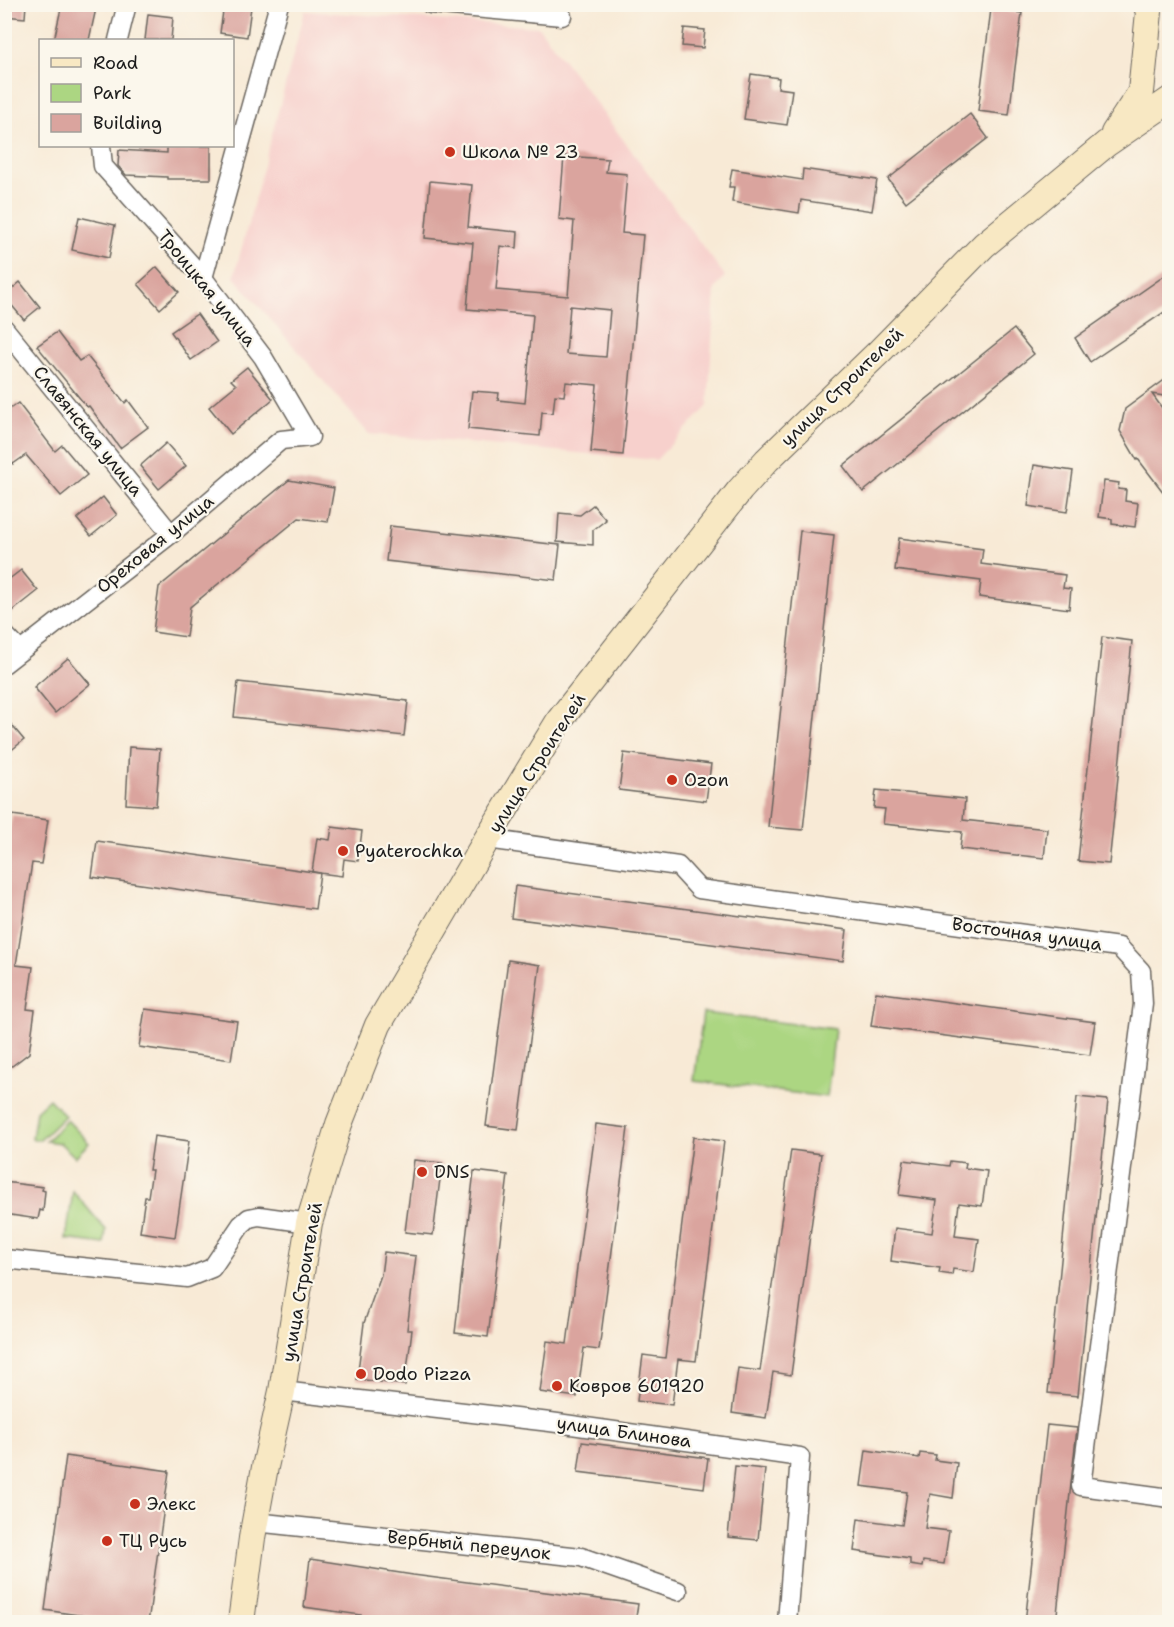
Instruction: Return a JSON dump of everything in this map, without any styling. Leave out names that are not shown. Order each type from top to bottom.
[{"type":"main road","points":[[1106,144],[1141,92],[1149,12],[1146,4]]},
{"type":"main road","name":"улица Строителей","points":[[241,1623],[255,1522],[282,1391],[309,1223],[339,1124],[378,1025],[487,839],[559,721],[753,475],[984,245],[1106,144],[1170,100]]},
{"type":"street","points":[[118,39],[127,4]]},
{"type":"street","points":[[203,278],[279,4]]},
{"type":"street","points":[[430,4],[562,16]]},
{"type":"street","name":"Троицкая улица","points":[[101,147],[103,166],[203,278],[263,357],[310,437]]},
{"type":"street","name":"Славянская улица","points":[[4,327],[171,534]]},
{"type":"street","name":"Ореховая улица","points":[[4,663],[171,534],[281,440],[310,437]]},
{"type":"street","points":[[4,634],[20,651]]},
{"type":"street","name":"Восточная улица","points":[[487,839],[678,866],[699,889],[1119,947],[1142,971],[1143,1004],[1081,1486],[1170,1498]]},
{"type":"street","points":[[4,1259],[187,1278],[212,1268],[241,1225],[249,1218],[259,1216],[309,1223]]},
{"type":"street","name":"улица Блинова","points":[[282,1391],[517,1418],[800,1456],[787,1623]]},
{"type":"street","name":"Вербный переулок","points":[[255,1522],[581,1557],[678,1591]]},
{"type":"shaded area","name":"Школа № 23","points":[[305,11],[539,27],[725,276],[715,289],[708,406],[656,460],[369,434],[234,277]]},
{"type":"green space","points":[[703,1013],[835,1029],[827,1097],[694,1081]]},
{"type":"green space","points":[[49,1099],[65,1116],[40,1140],[32,1139],[36,1111]]},
{"type":"green space","points":[[67,1120],[89,1143],[75,1157],[60,1143],[46,1141]]},
{"type":"green space","points":[[73,1191],[106,1230],[104,1244],[66,1239]]},
{"type":"building","points":[[4,4],[26,4],[25,18],[4,16]]},
{"type":"building","points":[[62,4],[97,4],[89,39],[54,39]]},
{"type":"building","points":[[224,4],[251,7],[247,37],[220,33]]},
{"type":"building","points":[[991,9],[1022,13],[1009,115],[978,111]]},
{"type":"building","points":[[148,14],[173,17],[171,39],[145,39]]},
{"type":"building","points":[[684,28],[705,30],[703,48],[682,46]]},
{"type":"building","points":[[751,74],[779,78],[778,88],[792,90],[787,125],[744,119]]},
{"type":"building","points":[[970,114],[988,138],[906,202],[888,179]]},
{"type":"building","points":[[167,147],[211,147],[211,179],[167,179],[167,177],[126,175],[118,166],[119,150],[167,153]]},
{"type":"building","points":[[564,156],[608,159],[606,172],[627,174],[622,233],[643,235],[623,455],[591,452],[597,385],[566,382],[564,396],[555,395],[553,413],[542,412],[540,436],[468,429],[472,391],[499,393],[498,400],[525,403],[533,315],[467,309],[473,243],[425,238],[430,181],[472,185],[468,227],[518,232],[517,248],[500,246],[496,290],[568,296],[574,221],[559,219]],"holes":[[[570,306],[610,310],[606,357],[566,354]]]},
{"type":"building","points":[[732,169],[802,180],[803,169],[877,180],[872,211],[801,200],[799,213],[732,202],[734,187],[729,187]]},
{"type":"building","points":[[79,217],[115,225],[109,258],[72,250]]},
{"type":"building","points":[[157,267],[179,292],[160,309],[138,284]]},
{"type":"building","points":[[1170,272],[1170,308],[1090,362],[1075,338]]},
{"type":"building","points":[[20,282],[40,307],[24,320],[4,296]]},
{"type":"building","points":[[197,314],[217,342],[191,360],[171,332]]},
{"type":"building","points":[[1014,329],[1034,354],[863,492],[843,466]]},
{"type":"building","points":[[57,332],[79,361],[87,356],[125,403],[128,400],[148,427],[120,448],[89,406],[87,407],[37,346]]},
{"type":"building","points":[[247,367],[273,399],[231,434],[209,407],[236,385],[231,380]]},
{"type":"building","points":[[1170,376],[1170,397],[1152,394],[1170,419],[1170,501],[1137,460],[1120,431],[1125,409]]},
{"type":"building","points":[[18,403],[55,451],[62,445],[87,475],[61,496],[26,455],[13,464],[4,453],[4,413]]},
{"type":"building","points":[[166,443],[186,466],[159,489],[140,466]]},
{"type":"building","points":[[1034,465],[1073,471],[1067,512],[1028,506]]},
{"type":"building","points":[[289,480],[334,488],[328,522],[299,518],[190,607],[186,637],[153,632],[159,587]]},
{"type":"building","points":[[1104,481],[1119,483],[1118,489],[1126,490],[1125,501],[1138,503],[1135,527],[1112,524],[1112,519],[1099,517]]},
{"type":"building","points":[[103,497],[117,515],[91,536],[77,519]]},
{"type":"building","points":[[593,505],[606,520],[593,530],[593,545],[557,542],[559,513],[580,515]]},
{"type":"building","points":[[390,526],[560,545],[556,580],[386,561]]},
{"type":"building","points":[[800,531],[834,535],[803,830],[768,827]]},
{"type":"building","points":[[899,538],[983,549],[981,564],[1065,575],[1063,588],[1071,589],[1069,609],[979,597],[981,581],[895,570]]},
{"type":"building","points":[[21,570],[38,591],[4,618],[4,583]]},
{"type":"building","points":[[1102,637],[1132,641],[1109,864],[1078,861]]},
{"type":"building","points":[[68,658],[90,684],[55,713],[34,687]]},
{"type":"building","points":[[238,682],[408,701],[404,736],[234,717]]},
{"type":"building","points":[[4,716],[24,740],[4,756]]},
{"type":"building","points":[[129,747],[160,749],[156,806],[126,804]]},
{"type":"building","points":[[624,753],[711,764],[706,801],[619,790]]},
{"type":"building","points":[[876,790],[965,799],[963,820],[1047,829],[1044,858],[960,849],[962,832],[883,824],[885,809],[874,808]]},
{"type":"building","points":[[12,815],[48,820],[41,864],[32,863],[16,965],[33,967],[27,1009],[35,1010],[29,1053],[12,1066],[4,1065],[4,862],[6,849],[4,849],[4,829],[9,830]]},
{"type":"building","points":[[332,827],[362,831],[358,861],[344,859],[342,876],[312,872],[317,838],[330,840]]},
{"type":"building","points":[[97,841],[320,873],[315,909],[92,877]]},
{"type":"building","points":[[515,886],[847,930],[843,961],[511,918]]},
{"type":"building","points":[[508,960],[540,965],[518,1130],[486,1126]]},
{"type":"building","points":[[876,992],[1095,1022],[1090,1055],[871,1026]]},
{"type":"building","points":[[145,1009],[237,1021],[231,1060],[139,1047]]},
{"type":"building","points":[[1077,1097],[1108,1100],[1078,1396],[1048,1393]]},
{"type":"building","points":[[596,1124],[628,1128],[599,1350],[584,1348],[577,1397],[540,1392],[547,1341],[567,1344]]},
{"type":"building","points":[[154,1136],[189,1141],[175,1237],[140,1232],[152,1170],[149,1170]]},
{"type":"building","points":[[693,1137],[724,1141],[696,1361],[678,1359],[672,1405],[637,1401],[643,1355],[665,1358]]},
{"type":"building","points":[[791,1150],[821,1154],[791,1375],[773,1372],[766,1418],[732,1413],[738,1368],[760,1371]]},
{"type":"building","points":[[414,1160],[442,1163],[433,1235],[405,1232]]},
{"type":"building","points":[[904,1160],[949,1166],[950,1161],[966,1163],[965,1168],[987,1171],[982,1206],[959,1203],[955,1236],[979,1239],[974,1272],[953,1269],[952,1275],[939,1273],[940,1268],[891,1261],[895,1228],[932,1233],[937,1200],[899,1195]]},
{"type":"building","points":[[474,1171],[508,1175],[488,1337],[455,1333]]},
{"type":"building","points":[[4,1182],[43,1187],[42,1190],[45,1191],[43,1211],[40,1210],[38,1219],[4,1214]]},
{"type":"building","points":[[384,1252],[416,1256],[407,1330],[412,1330],[405,1385],[357,1379],[364,1323],[381,1275]]},
{"type":"building","points":[[1047,1425],[1077,1428],[1056,1623],[1025,1623]]},
{"type":"building","points":[[582,1442],[708,1458],[704,1488],[578,1472]]},
{"type":"building","points":[[866,1450],[919,1458],[920,1453],[936,1455],[935,1460],[957,1463],[953,1498],[930,1494],[925,1528],[949,1531],[944,1564],[923,1561],[922,1567],[910,1565],[910,1559],[854,1551],[858,1519],[902,1525],[907,1492],[861,1486]]},
{"type":"building","name":"ТЦ Русь","points":[[66,1456],[169,1471],[148,1623],[132,1623],[45,1610]]},
{"type":"building","points":[[735,1466],[765,1469],[758,1540],[728,1537]]},
{"type":"building","points":[[310,1559],[413,1575],[638,1604],[635,1623],[402,1623],[304,1607]]},
{"type":"place","name":"Школа № 23","points":[[450,152]]},
{"type":"place","name":"Ozon","points":[[672,780]]},
{"type":"place","name":"Pyaterochka","points":[[343,851]]},
{"type":"place","name":"DNS","points":[[422,1172]]},
{"type":"place","name":"Dodo Pizza","points":[[361,1374]]},
{"type":"place","name":"Ковров 601920","points":[[557,1386]]},
{"type":"place","name":"Элекс","points":[[135,1504]]},
{"type":"place","name":"ТЦ Русь","points":[[107,1541]]}]
